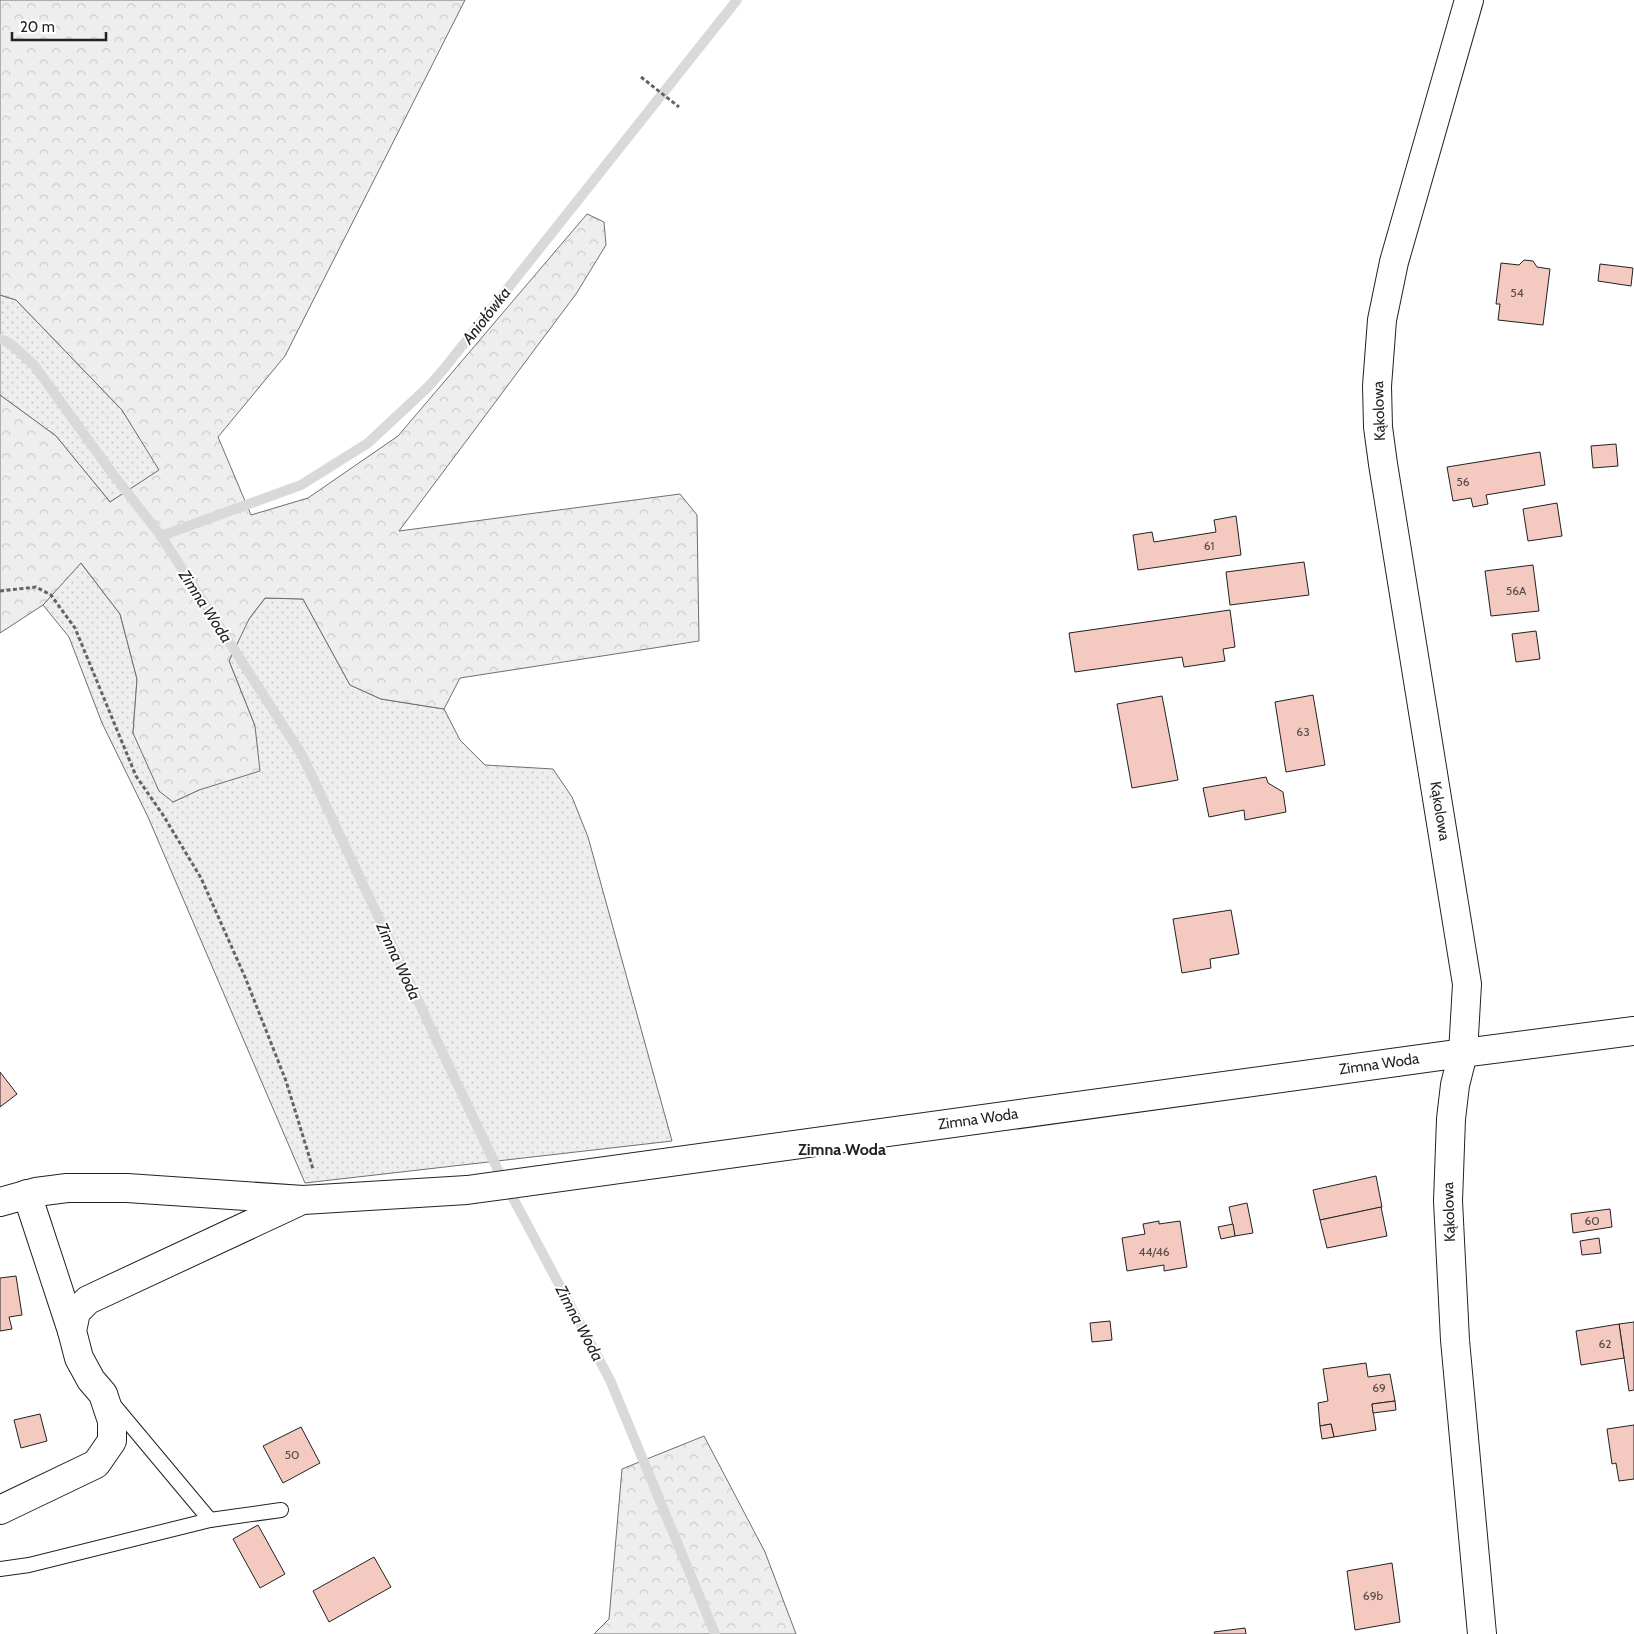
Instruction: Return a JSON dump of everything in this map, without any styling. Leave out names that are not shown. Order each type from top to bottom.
[{"type":"street","name":"Kąkolowa","points":[[1469,0],[1394,262],[1382,320],[1377,386],[1378,427],[1383,464],[1466,966],[1467,1006],[1463,1052],[1455,1085],[1450,1120],[1448,1201],[1455,1340],[1482,1634]]},
{"type":"street","name":"Zimna Woda","points":[[312,1199],[467,1190],[1463,1052],[1634,1031]]},
{"type":"street","points":[[0,1202],[27,1194],[67,1188],[127,1188],[312,1199]]},
{"type":"street","points":[[0,1510],[96,1464],[112,1441],[112,1421],[103,1394],[79,1358],[72,1330],[27,1194]]},
{"type":"street","points":[[72,1330],[76,1312],[88,1300],[312,1199]]},
{"type":"lane","points":[[103,1394],[210,1520]]},
{"type":"lane","points":[[0,1569],[29,1565],[210,1520],[281,1510]]},
{"type":"path","points":[[641,77],[679,107]]},
{"type":"path","points":[[0,591],[36,587],[51,595],[76,628],[136,776],[163,814],[201,878],[245,977],[286,1081],[312,1199]]},
{"type":"green space","points":[[0,0],[465,0],[285,356],[218,437],[251,515],[308,498],[398,436],[587,214],[604,222],[606,245],[576,294],[399,531],[680,494],[697,515],[699,641],[460,678],[444,709],[381,699],[350,685],[303,599],[265,598],[249,619],[229,661],[255,726],[260,771],[199,790],[173,802],[159,791],[133,733],[137,679],[120,614],[81,563],[43,605],[0,633],[0,395],[56,436],[110,502],[159,470],[122,410],[16,300],[0,295]]},
{"type":"green space","points":[[0,295],[16,300],[122,410],[160,470],[110,502],[56,436],[0,395]]},
{"type":"green space","points":[[80,562],[120,614],[137,679],[133,733],[173,802],[199,790],[255,726],[229,661],[244,626],[265,598],[303,599],[350,685],[381,699],[444,709],[460,740],[485,765],[553,769],[572,797],[588,837],[672,1141],[305,1183],[148,817],[102,723],[69,637],[43,605]]},
{"type":"green space","points":[[704,1436],[765,1552],[796,1634],[594,1634],[609,1619],[622,1469]]},
{"type":"building","points":[[1524,260],[1533,261],[1537,267],[1550,269],[1543,325],[1498,320],[1500,304],[1496,304],[1501,263],[1519,265]]},
{"type":"building","points":[[1600,264],[1633,268],[1631,286],[1598,281]]},
{"type":"building","points":[[1616,444],[1618,466],[1593,468],[1591,446]]},
{"type":"building","points":[[1540,452],[1545,485],[1486,495],[1488,504],[1473,507],[1471,498],[1453,501],[1447,467]]},
{"type":"building","points":[[1557,503],[1562,536],[1528,541],[1523,509]]},
{"type":"building","points":[[1236,516],[1241,555],[1138,570],[1133,535],[1152,532],[1154,542],[1216,532],[1214,520]]},
{"type":"building","points":[[1304,562],[1309,595],[1230,605],[1226,572]]},
{"type":"building","points":[[1533,565],[1539,611],[1491,616],[1485,571]]},
{"type":"building","points":[[1230,610],[1235,647],[1223,649],[1225,661],[1184,667],[1182,657],[1075,672],[1069,633]]},
{"type":"building","points":[[1536,631],[1540,659],[1516,662],[1512,634]]},
{"type":"building","points":[[1313,695],[1325,765],[1286,772],[1275,702]]},
{"type":"building","points":[[1162,696],[1178,780],[1132,788],[1117,704]]},
{"type":"building","points":[[1266,777],[1268,783],[1283,792],[1286,812],[1245,820],[1244,810],[1209,817],[1203,788]]},
{"type":"building","points":[[1231,910],[1239,954],[1210,959],[1211,968],[1182,973],[1173,919]]},
{"type":"building","points":[[0,1072],[17,1094],[0,1107]]},
{"type":"building","points":[[1376,1176],[1382,1207],[1320,1220],[1313,1190]]},
{"type":"building","points":[[1247,1203],[1253,1233],[1235,1236],[1229,1207]]},
{"type":"building","points":[[1381,1207],[1387,1236],[1327,1248],[1320,1220]]},
{"type":"building","points":[[1610,1209],[1612,1227],[1573,1233],[1571,1214]]},
{"type":"building","points":[[1159,1221],[1159,1224],[1180,1221],[1187,1267],[1164,1271],[1164,1265],[1127,1271],[1122,1238],[1145,1234],[1143,1224]]},
{"type":"building","points":[[1233,1224],[1235,1236],[1221,1239],[1218,1227]]},
{"type":"building","points":[[1599,1238],[1601,1253],[1582,1255],[1580,1241]]},
{"type":"building","points":[[16,1276],[22,1315],[9,1317],[12,1329],[0,1331],[0,1278]]},
{"type":"building","points":[[1110,1321],[1112,1340],[1092,1342],[1090,1323]]},
{"type":"building","points":[[1634,1322],[1634,1390],[1629,1391],[1619,1324]]},
{"type":"building","points":[[1619,1324],[1624,1358],[1581,1365],[1576,1331]]},
{"type":"building","points":[[1366,1363],[1368,1377],[1390,1374],[1395,1401],[1372,1404],[1376,1430],[1334,1437],[1331,1424],[1320,1426],[1318,1403],[1328,1401],[1323,1369]]},
{"type":"building","points":[[1395,1401],[1396,1410],[1373,1413],[1372,1404]]},
{"type":"building","points":[[40,1414],[47,1441],[21,1448],[14,1420]]},
{"type":"building","points":[[1331,1424],[1334,1437],[1322,1439],[1320,1426]]},
{"type":"building","points":[[1634,1425],[1634,1479],[1619,1481],[1616,1463],[1612,1464],[1607,1429]]},
{"type":"building","points":[[301,1427],[320,1463],[283,1483],[263,1446]]},
{"type":"building","points":[[258,1525],[285,1574],[260,1588],[233,1539]]},
{"type":"building","points":[[374,1557],[391,1587],[329,1622],[313,1591]]},
{"type":"building","points":[[1392,1563],[1400,1622],[1355,1630],[1347,1571]]},
{"type":"building","points":[[1245,1628],[1246,1634],[1215,1634],[1214,1632]]},
{"type":"waterway","name":"Aniołówka","points":[[161,536],[301,485],[368,443],[428,387],[443,370],[737,0]]},
{"type":"waterway","name":"Zimna Woda","points":[[0,339],[11,344],[34,365],[112,473],[161,536],[302,755],[497,1168],[610,1380],[715,1634]]},
{"type":"district","name":"Zimna Woda","points":[[842,1149]]}]
